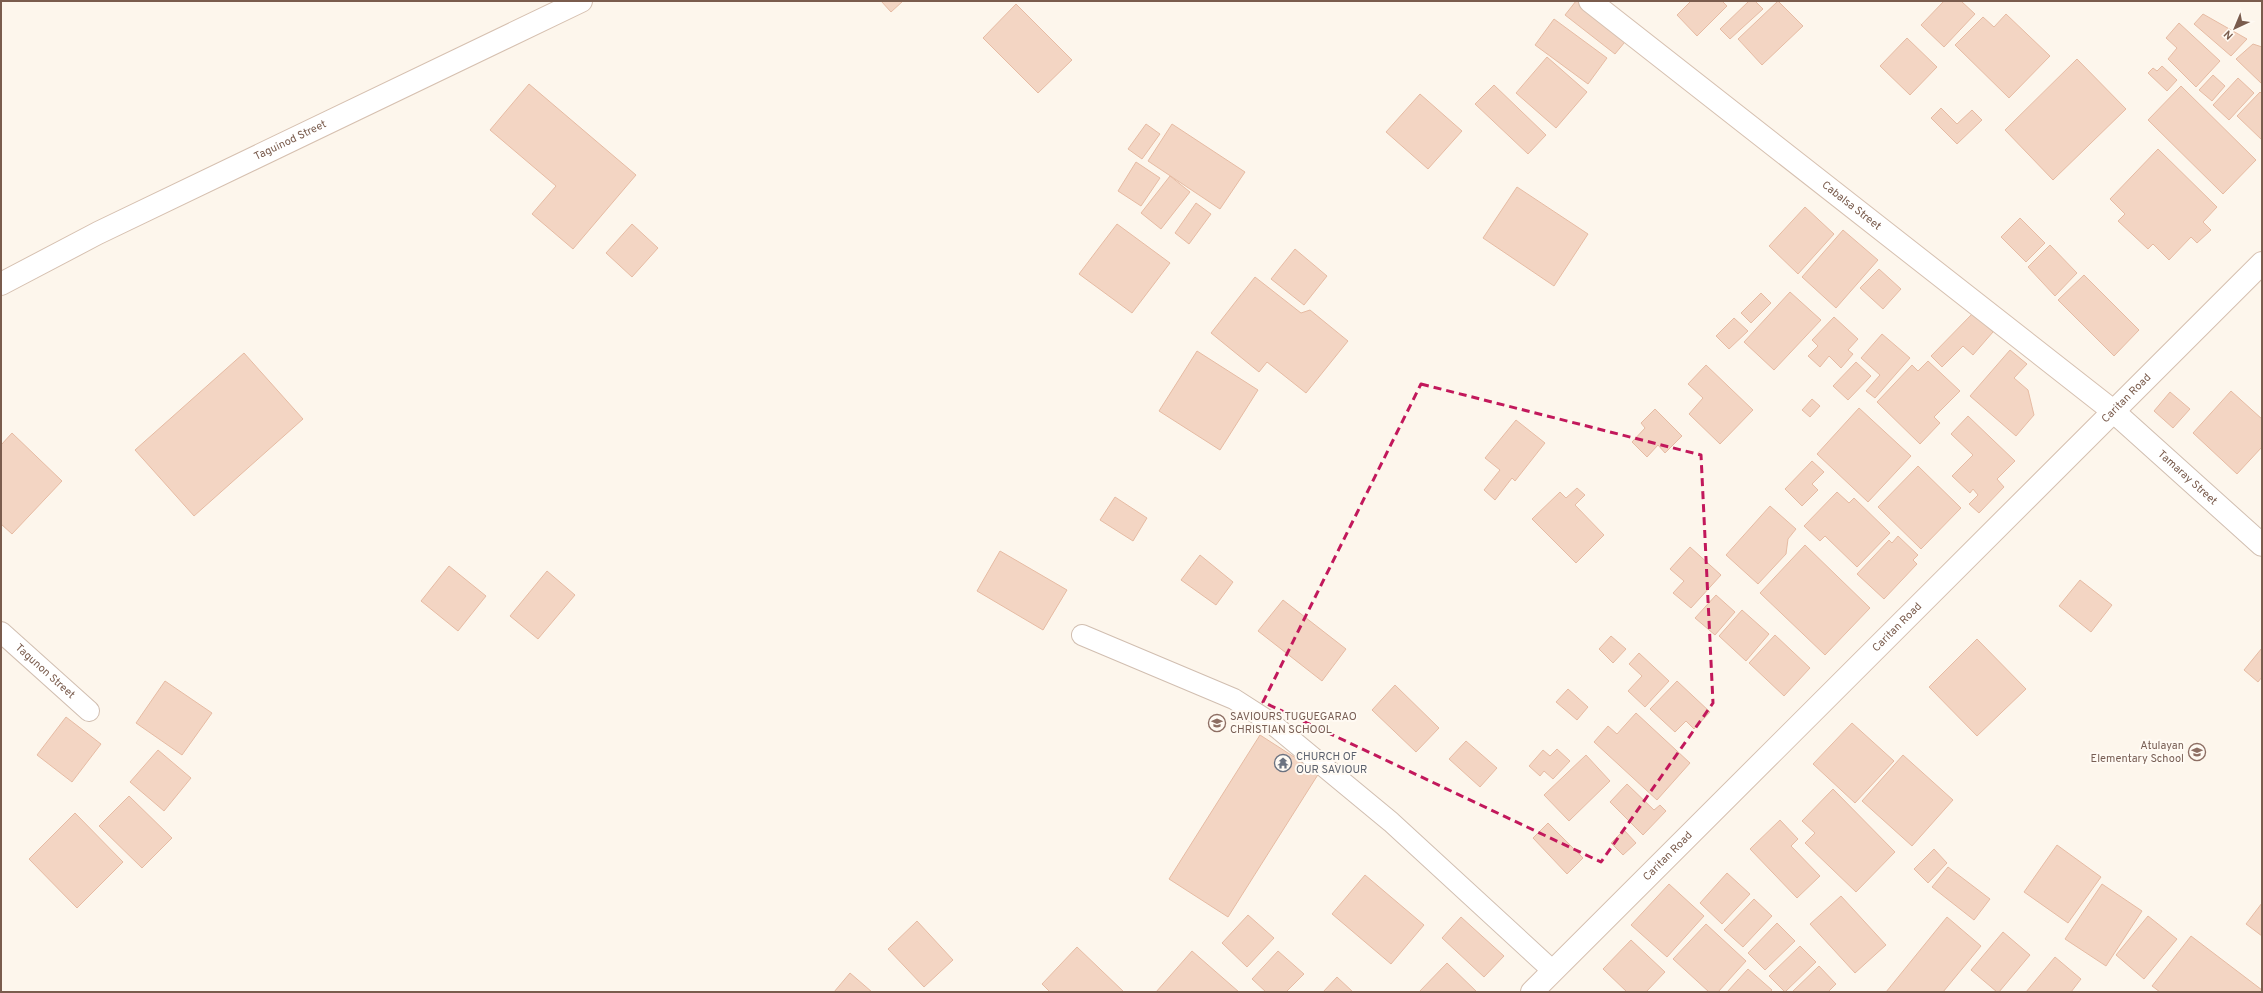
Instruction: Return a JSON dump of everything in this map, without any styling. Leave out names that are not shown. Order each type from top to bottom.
[{"type":"street","name":"Taguinod Street","points":[[1,284],[98,234],[581,1]]},
{"type":"street","name":"Cabalsa Street","points":[[1590,1],[2113,411]]},
{"type":"street","name":"Caritan Road","points":[[1532,992],[2262,263]]},
{"type":"street","name":"Tamaray Street","points":[[2113,411],[2262,545]]},
{"type":"lane","name":"Tagunon Street","points":[[1,632],[89,712]]},
{"type":"lane","points":[[1082,635],[1234,699],[1270,722],[1391,822],[1553,971]]},
{"type":"highlighted area","points":[[1421,384],[1701,455],[1713,703],[1601,862],[1263,702]]},
{"type":"building","points":[[881,1],[903,1],[891,12]]},
{"type":"building","points":[[1576,1],[1583,1],[1629,37],[1615,54],[1565,15]]},
{"type":"building","points":[[1691,1],[1722,1],[1727,6],[1697,36],[1677,15]]},
{"type":"building","points":[[1749,1],[1755,1],[1763,9],[1730,39],[1720,29]]},
{"type":"building","points":[[1778,1],[1803,26],[1762,65],[1738,39]]},
{"type":"building","points":[[1944,1],[1961,1],[1975,14],[1944,47],[1921,25]]},
{"type":"building","points":[[1016,4],[1072,60],[1038,93],[983,38]]},
{"type":"building","points":[[2006,14],[2050,56],[2009,98],[1955,45],[1983,17],[1994,27]]},
{"type":"building","points":[[2203,14],[2247,39],[2231,56],[2194,24]]},
{"type":"building","points":[[1554,19],[1607,58],[1588,84],[1535,45]]},
{"type":"building","points":[[2179,23],[2220,61],[2196,87],[2168,59],[2177,48],[2166,38]]},
{"type":"building","points":[[1907,38],[1937,67],[1910,95],[1880,66]]},
{"type":"building","points":[[2253,44],[2262,47],[2262,84],[2236,59]]},
{"type":"building","points":[[1547,57],[1587,92],[1556,128],[1516,93]]},
{"type":"building","points":[[2077,59],[2126,109],[2053,180],[2005,130]]},
{"type":"building","points":[[2162,66],[2177,80],[2167,91],[2148,73],[2153,68],[2157,71]]},
{"type":"building","points":[[2213,75],[2225,86],[2212,101],[2199,90]]},
{"type":"building","points":[[2238,78],[2254,93],[2229,120],[2213,105]]},
{"type":"building","points":[[529,84],[636,175],[573,249],[532,214],[556,186],[490,130]]},
{"type":"building","points":[[1494,85],[1546,135],[1528,154],[1475,104]]},
{"type":"building","points":[[2181,86],[2256,160],[2223,194],[2148,120]]},
{"type":"building","points":[[2260,92],[2262,94],[2262,140],[2237,116]]},
{"type":"building","points":[[1420,94],[1462,131],[1428,169],[1386,132]]},
{"type":"building","points":[[1941,108],[1957,124],[1972,110],[1982,120],[1957,144],[1931,118]]},
{"type":"building","points":[[1146,124],[1160,134],[1142,159],[1128,149]]},
{"type":"building","points":[[1172,124],[1245,172],[1220,209],[1148,161]]},
{"type":"building","points":[[2158,149],[2217,207],[2203,222],[2211,230],[2197,243],[2191,237],[2169,260],[2153,244],[2148,249],[2118,221],[2125,214],[2110,199]]},
{"type":"building","points":[[1136,162],[1160,178],[1141,206],[1118,191]]},
{"type":"building","points":[[1170,176],[1190,192],[1161,229],[1141,213]]},
{"type":"building","points":[[1517,187],[1588,234],[1554,286],[1483,238]]},
{"type":"building","points":[[1196,203],[1211,214],[1189,244],[1175,233]]},
{"type":"building","points":[[1805,207],[1834,234],[1798,274],[1769,246]]},
{"type":"building","points":[[2020,218],[2045,243],[2026,262],[2001,237]]},
{"type":"building","points":[[632,224],[658,248],[632,277],[606,253]]},
{"type":"building","points":[[1117,224],[1170,263],[1132,313],[1079,274]]},
{"type":"building","points":[[1843,230],[1878,260],[1836,308],[1802,277]]},
{"type":"building","points":[[2050,245],[2077,273],[2055,296],[2028,267]]},
{"type":"building","points":[[1295,249],[1327,276],[1304,305],[1271,279]]},
{"type":"building","points":[[1879,269],[1901,289],[1883,309],[1860,288]]},
{"type":"building","points":[[2084,275],[2139,330],[2114,356],[2058,300]]},
{"type":"building","points":[[1255,277],[1301,313],[1310,310],[1348,341],[1306,393],[1267,362],[1259,372],[1211,333]]},
{"type":"building","points":[[1790,292],[1821,320],[1774,370],[1744,342]]},
{"type":"building","points":[[1761,293],[1771,303],[1751,323],[1741,313]]},
{"type":"building","points":[[1973,313],[1993,332],[1973,355],[1963,346],[1942,367],[1931,356]]},
{"type":"building","points":[[1834,317],[1858,339],[1848,350],[1853,354],[1841,368],[1829,356],[1820,367],[1808,356],[1818,346],[1812,340]]},
{"type":"building","points":[[1734,318],[1748,331],[1729,349],[1716,336]]},
{"type":"building","points":[[1882,334],[1910,358],[1875,398],[1866,391],[1880,375],[1861,358]]},
{"type":"building","points":[[2010,350],[2027,364],[2014,378],[2028,390],[2034,415],[2016,436],[1970,396]]},
{"type":"building","points":[[1197,351],[1258,390],[1220,450],[1159,411]]},
{"type":"building","points":[[244,353],[303,419],[194,516],[135,450]]},
{"type":"building","points":[[1928,361],[1960,391],[1934,417],[1940,423],[1920,444],[1877,402],[1912,365],[1918,371]]},
{"type":"building","points":[[1856,362],[1871,376],[1848,400],[1833,386]]},
{"type":"building","points":[[1706,365],[1753,410],[1720,444],[1689,414],[1703,398],[1688,384]]},
{"type":"building","points":[[2231,391],[2262,419],[2262,447],[2237,474],[2193,433]]},
{"type":"building","points":[[2170,392],[2190,409],[2173,428],[2154,411]]},
{"type":"building","points":[[1812,399],[1820,406],[1810,417],[1802,410]]},
{"type":"building","points":[[1859,408],[1911,456],[1868,502],[1817,454]]},
{"type":"building","points":[[1655,409],[1682,436],[1665,453],[1658,445],[1647,457],[1632,442],[1645,428],[1641,423]]},
{"type":"building","points":[[1968,416],[2015,461],[1997,479],[2004,487],[1979,513],[1969,504],[1978,495],[1973,489],[1970,493],[1952,476],[1973,455],[1951,434]]},
{"type":"building","points":[[1516,420],[1545,443],[1515,481],[1512,478],[1495,500],[1484,490],[1500,470],[1485,458]]},
{"type":"building","points":[[12,433],[62,481],[12,534],[1,524],[1,445]]},
{"type":"building","points":[[1812,461],[1824,472],[1812,484],[1818,490],[1802,506],[1785,489]]},
{"type":"building","points":[[1918,466],[1961,508],[1921,549],[1878,507]]},
{"type":"building","points":[[1577,488],[1585,495],[1575,505],[1604,535],[1576,563],[1532,519],[1560,492],[1566,498]]},
{"type":"building","points":[[1837,492],[1849,503],[1854,498],[1890,533],[1857,567],[1825,536],[1820,541],[1804,526]]},
{"type":"building","points":[[1115,497],[1147,518],[1133,541],[1100,520]]},
{"type":"building","points":[[1770,506],[1796,529],[1788,539],[1786,554],[1758,584],[1726,555]]},
{"type":"building","points":[[1898,536],[1918,555],[1913,560],[1917,564],[1884,599],[1857,574],[1889,540],[1892,543]]},
{"type":"building","points":[[1805,545],[1870,608],[1825,655],[1760,593]]},
{"type":"building","points":[[1690,547],[1721,575],[1691,608],[1673,593],[1684,581],[1670,569]]},
{"type":"building","points":[[1000,551],[1067,590],[1043,630],[977,591]]},
{"type":"building","points":[[1200,555],[1233,582],[1216,605],[1181,580]]},
{"type":"building","points":[[449,566],[486,596],[458,631],[421,601]]},
{"type":"building","points":[[547,571],[575,595],[538,639],[510,616]]},
{"type":"building","points":[[2080,580],[2112,605],[2091,632],[2059,606]]},
{"type":"building","points":[[1716,595],[1735,612],[1715,635],[1695,618]]},
{"type":"building","points":[[1283,600],[1346,649],[1322,681],[1258,631]]},
{"type":"building","points":[[1742,610],[1769,634],[1746,661],[1719,636]]},
{"type":"building","points":[[1775,635],[1810,668],[1784,696],[1749,663]]},
{"type":"building","points":[[1611,636],[1626,649],[1613,663],[1599,649]]},
{"type":"building","points":[[1977,639],[2026,689],[1977,736],[1929,687]]},
{"type":"building","points":[[2262,648],[2262,677],[2258,682],[2244,670]]},
{"type":"building","points":[[1639,653],[1669,681],[1645,707],[1628,691],[1642,676],[1629,664]]},
{"type":"building","points":[[165,681],[212,713],[182,755],[136,723]]},
{"type":"building","points":[[1677,681],[1710,712],[1694,729],[1686,721],[1675,732],[1650,709]]},
{"type":"building","points":[[1395,685],[1439,728],[1416,752],[1372,710]]},
{"type":"building","points":[[1568,689],[1588,707],[1577,720],[1556,702]]},
{"type":"building","points":[[1636,713],[1690,763],[1657,800],[1594,742],[1608,726],[1617,734]]},
{"type":"building","points":[[66,717],[101,744],[72,782],[37,755]]},
{"type":"building","points":[[1852,723],[1894,761],[1855,803],[1813,764]]},
{"type":"building","points":[[1260,735],[1319,773],[1228,917],[1169,879]]},
{"type":"building","points":[[1466,741],[1497,768],[1480,787],[1449,759]]},
{"type":"building","points":[[1557,749],[1570,761],[1553,779],[1544,771],[1540,776],[1529,766],[1543,750],[1550,756]]},
{"type":"building","points":[[158,750],[191,778],[164,811],[130,782]]},
{"type":"building","points":[[1586,755],[1610,781],[1569,821],[1544,795]]},
{"type":"building","points":[[1903,755],[1953,800],[1912,846],[1862,801]]},
{"type":"building","points":[[1627,784],[1654,810],[1660,805],[1666,811],[1643,835],[1610,802]]},
{"type":"building","points":[[1833,789],[1895,852],[1856,892],[1805,843],[1815,833],[1802,821]]},
{"type":"building","points":[[129,796],[172,838],[142,868],[99,826]]},
{"type":"building","points":[[75,813],[123,862],[77,908],[29,859]]},
{"type":"building","points":[[1780,820],[1798,839],[1791,846],[1820,876],[1797,898],[1750,849]]},
{"type":"building","points":[[1548,823],[1583,858],[1567,874],[1533,838]]},
{"type":"building","points":[[1624,830],[1636,843],[1623,855],[1611,843]]},
{"type":"building","points":[[2057,845],[2101,877],[2068,923],[2024,892]]},
{"type":"building","points":[[1934,849],[1947,863],[1928,883],[1914,869]]},
{"type":"building","points":[[1948,867],[1990,899],[1974,920],[1932,887]]},
{"type":"building","points":[[1727,873],[1750,894],[1722,924],[1700,903]]},
{"type":"building","points":[[1365,875],[1424,925],[1391,964],[1332,914]]},
{"type":"building","points":[[1669,884],[1704,916],[1667,957],[1631,925]]},
{"type":"building","points":[[2102,884],[2142,911],[2106,966],[2065,939]]},
{"type":"building","points":[[1841,896],[1886,945],[1855,973],[1810,924]]},
{"type":"building","points":[[1754,899],[1772,916],[1743,947],[1724,930]]},
{"type":"building","points":[[2262,903],[2262,936],[2246,924]]},
{"type":"building","points":[[1248,915],[1274,938],[1247,967],[1222,943]]},
{"type":"building","points":[[2148,916],[2177,939],[2144,979],[2116,955]]},
{"type":"building","points":[[1461,917],[1504,956],[1484,977],[1442,938]]},
{"type":"building","points":[[1947,917],[1981,946],[1943,992],[1886,992]]},
{"type":"building","points":[[917,921],[953,960],[924,987],[888,949]]},
{"type":"building","points":[[1777,923],[1795,941],[1765,970],[1748,953]]},
{"type":"building","points":[[1706,924],[1746,961],[1718,992],[1709,992],[1673,959]]},
{"type":"building","points":[[2003,932],[2030,955],[1999,992],[1997,992],[1971,970]]},
{"type":"building","points":[[2191,936],[2262,990],[2262,992],[2160,992],[2152,986]]},
{"type":"building","points":[[1631,940],[1665,972],[1646,992],[1627,992],[1603,969]]},
{"type":"building","points":[[1800,946],[1816,962],[1785,992],[1769,976]]},
{"type":"building","points":[[1077,947],[1124,992],[1050,992],[1042,984]]},
{"type":"building","points":[[1192,951],[1239,992],[1156,992]]},
{"type":"building","points":[[1278,951],[1304,974],[1286,992],[1266,992],[1252,979]]},
{"type":"building","points":[[2055,957],[2081,979],[2071,992],[2026,992]]},
{"type":"building","points":[[1447,963],[1477,992],[1419,992]]},
{"type":"building","points":[[1819,966],[1836,984],[1828,992],[1792,992]]},
{"type":"building","points":[[1748,969],[1772,990],[1770,992],[1727,992]]},
{"type":"building","points":[[850,973],[872,992],[834,992]]},
{"type":"building","points":[[1337,977],[1353,992],[1323,992]]},
{"type":"place","name":"SAVIOURS TUGUEGARAO CHRISTIAN SCHOOL","points":[[1217,723]]},
{"type":"place","name":"Atulayan Elementary School","points":[[2197,752]]},
{"type":"place","name":"CHURCH OF OUR SAVIOUR","points":[[1283,763]]}]
